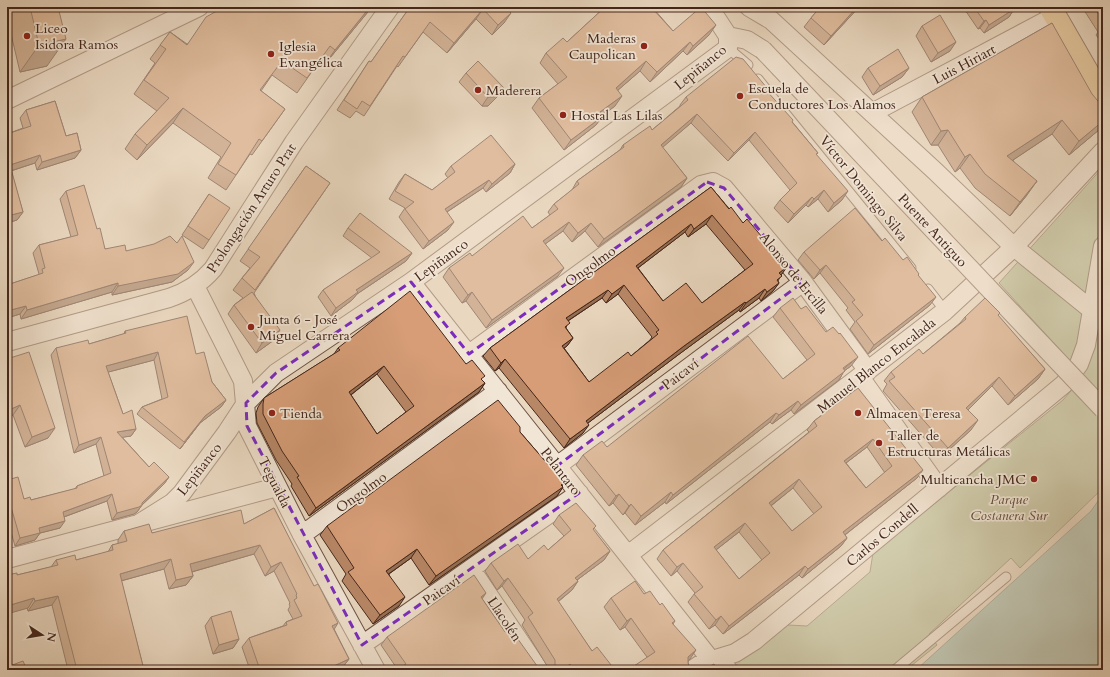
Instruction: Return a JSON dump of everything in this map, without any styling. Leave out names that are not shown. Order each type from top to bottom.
[{"type":"main road","points":[[1053,11],[1103,99]]},
{"type":"street","points":[[7,100],[199,7]]},
{"type":"street","name":"Prolongación Arturo Prat","points":[[7,342],[169,298],[195,286],[213,268],[294,142],[390,7]]},
{"type":"street","name":"Lepiñanco","points":[[140,523],[172,503],[182,493],[228,432],[246,403],[276,373],[411,282],[728,42],[709,7]]},
{"type":"street","points":[[749,7],[771,20],[1014,247],[1092,311]]},
{"type":"street","name":"Luis Hiriart","points":[[872,113],[1053,11]]},
{"type":"street","name":"Puente Antiguo","points":[[728,42],[747,40],[763,50],[1103,409]]},
{"type":"street","name":"Manuel Blanco Encalada","points":[[628,556],[946,311],[1014,247],[1103,151]]},
{"type":"street","name":"Alonso de Ercilla","points":[[713,182],[724,188],[803,282],[939,488]]},
{"type":"street","name":"Ongolmo","points":[[469,354],[701,185],[713,182]]},
{"type":"street","name":"Carlos Condell","points":[[692,670],[723,662],[754,641],[1064,384],[1083,355],[1103,246]]},
{"type":"street","name":"Pelantaro","points":[[411,282],[628,556],[723,662]]},
{"type":"street","name":"Paicaví","points":[[557,466],[803,282]]},
{"type":"street","name":"Tegualda","points":[[195,286],[242,381],[246,403],[247,426],[302,535],[376,670]]},
{"type":"street","name":"Ongolmo","points":[[302,535],[498,391]]},
{"type":"street","name":"Lepiñanco","points":[[7,560],[277,487]]},
{"type":"street","name":"Paicaví","points":[[362,645],[579,494]]},
{"type":"street","name":"Llacolén","points":[[471,569],[539,670]]},
{"type":"lane","name":"Víctor Domingo Silva","points":[[728,42],[946,311]]},
{"type":"lane","points":[[896,670],[1006,577]]},
{"type":"highlighted area","points":[[707,182],[724,188],[803,282],[557,466],[579,493],[362,645],[247,426],[246,403],[276,373],[411,282],[469,354]]},
{"type":"green space","name":"Parque Costanera Sur","points":[[1103,167],[1103,488],[1020,568],[1011,558],[929,634],[937,645],[906,670],[725,670],[788,625],[807,626],[870,572],[873,553],[1063,400],[1084,376],[999,283]]},
{"type":"shaded area","points":[[1103,494],[1103,670],[916,670],[1091,511]]},
{"type":"building","points":[[30,7],[58,7],[66,39],[39,45]]},
{"type":"building","points":[[224,7],[370,7],[335,50],[330,46],[307,78],[282,61],[260,90],[285,109],[262,141],[259,139],[236,175],[218,164],[231,143],[183,108],[147,145],[135,134],[169,98],[144,80],[166,49],[160,45],[170,32],[187,45],[206,17]]},
{"type":"building","points":[[410,7],[505,7],[511,13],[498,25],[483,9],[454,43],[430,22],[405,57],[403,56],[370,106],[362,101],[357,109],[344,100],[369,61],[371,62]]},
{"type":"building","points":[[605,7],[651,7],[673,31],[701,7],[716,25],[693,46],[690,42],[657,72],[646,61],[616,88],[622,96],[600,112],[603,116],[571,140],[539,98],[567,77],[546,53],[563,38],[567,42]]},
{"type":"building","points":[[820,7],[857,7],[831,36],[811,18]]},
{"type":"building","points":[[974,7],[1013,7],[1014,9],[989,25],[986,20],[984,21]]},
{"type":"building","points":[[1094,7],[1103,7],[1103,21]]},
{"type":"building","points":[[940,15],[956,42],[938,53],[922,26]]},
{"type":"building","points":[[1052,23],[1092,94],[1103,107],[1103,121],[1079,141],[1062,120],[1007,156],[1037,181],[1020,202],[985,174],[970,154],[965,157],[948,130],[941,131],[922,97]]},
{"type":"building","points":[[898,49],[909,68],[880,86],[868,68]]},
{"type":"building","points":[[736,57],[743,59],[767,88],[765,89],[793,120],[792,122],[818,153],[816,154],[848,191],[834,203],[824,190],[814,199],[812,197],[794,214],[780,200],[797,183],[755,132],[734,153],[697,114],[661,145],[687,178],[604,239],[591,223],[578,233],[569,222],[543,241],[564,268],[492,320],[472,292],[468,295],[449,268],[470,253],[472,256],[523,216],[532,228],[558,209],[554,204],[579,184],[577,181],[650,126],[652,130],[688,100],[686,97]]},
{"type":"building","points":[[478,61],[504,88],[495,97],[488,97],[466,73]]},
{"type":"building","points":[[55,101],[66,136],[77,133],[81,150],[42,162],[40,155],[10,165],[23,212],[7,216],[7,134],[31,126],[26,110]]},
{"type":"building","points":[[491,135],[515,164],[492,184],[489,180],[445,209],[454,222],[429,241],[405,209],[414,202],[395,191],[405,174],[432,190],[455,172],[451,166]]},
{"type":"building","points":[[306,166],[330,183],[255,290],[242,278],[260,257],[248,249]]},
{"type":"building","points":[[84,185],[97,229],[100,228],[105,249],[125,245],[126,251],[154,244],[170,236],[177,243],[182,236],[194,262],[178,274],[118,286],[118,283],[27,310],[26,306],[7,311],[7,285],[43,273],[42,269],[45,268],[39,245],[78,235],[66,191]]},
{"type":"building","points":[[711,187],[729,209],[731,207],[743,223],[747,219],[787,267],[779,273],[782,276],[777,280],[779,283],[767,292],[765,289],[746,303],[745,302],[684,346],[586,421],[589,425],[570,439],[505,359],[501,363],[490,348]],"holes":[[[712,215],[753,264],[702,303],[686,283],[663,301],[636,266],[691,224],[694,229]],[[624,285],[659,330],[656,332],[658,334],[631,356],[628,352],[589,382],[562,346],[573,338],[565,327],[570,323],[566,318],[608,290],[612,294]]]},
{"type":"building","points":[[209,194],[230,208],[209,240],[188,226]]},
{"type":"building","points":[[855,208],[882,241],[885,238],[903,260],[907,257],[919,274],[918,275],[936,297],[874,345],[856,321],[863,315],[852,302],[855,300],[826,265],[820,270],[804,252]]},
{"type":"building","points":[[360,213],[412,253],[356,290],[358,292],[336,308],[323,290],[380,252],[348,228]]},
{"type":"building","points":[[410,291],[466,364],[472,360],[485,376],[481,379],[485,383],[316,508],[297,477],[299,476],[282,451],[263,414],[263,404],[264,398],[340,350],[338,348]],"holes":[[[384,366],[414,406],[377,434],[349,392]]]},
{"type":"building","points":[[252,292],[280,330],[262,343],[234,305]]},
{"type":"building","points":[[793,298],[801,309],[806,306],[826,332],[833,327],[839,334],[840,333],[858,357],[843,368],[845,371],[801,405],[798,401],[779,415],[776,413],[673,495],[671,492],[641,516],[631,504],[629,506],[619,494],[616,496],[583,455],[602,441],[607,447],[748,336],[783,379],[815,354],[780,308]]},
{"type":"building","points":[[985,298],[1000,313],[998,315],[1045,369],[1015,396],[999,377],[966,408],[978,420],[948,448],[889,381],[895,377],[891,372],[919,349],[923,354],[966,319],[965,317]]},
{"type":"building","points":[[187,316],[196,354],[204,352],[212,382],[226,400],[205,416],[184,442],[142,407],[168,397],[158,352],[106,366],[123,414],[132,410],[136,429],[117,432],[149,467],[154,462],[169,477],[139,507],[117,513],[112,494],[63,512],[65,521],[39,528],[40,533],[20,538],[11,507],[7,508],[7,480],[18,477],[24,499],[30,497],[31,500],[77,488],[77,486],[111,473],[101,437],[79,445],[56,348],[88,340],[89,344],[126,333],[125,331]]},
{"type":"building","points":[[29,352],[55,428],[32,437],[20,405],[9,410],[7,406],[7,356],[10,358]]},
{"type":"building","points":[[858,388],[923,470],[843,532],[847,538],[808,569],[805,566],[729,626],[721,616],[716,620],[694,594],[703,587],[683,563],[677,567],[663,550],[817,426],[814,421]],"holes":[[[873,439],[892,466],[866,488],[844,461]],[[799,479],[822,507],[792,531],[769,503]],[[745,523],[770,553],[739,579],[714,547]]]},
{"type":"building","points":[[498,400],[520,427],[520,432],[564,483],[561,485],[563,487],[436,576],[417,549],[386,571],[405,597],[380,615],[348,572],[354,568],[327,526]]},
{"type":"building","points":[[576,503],[596,526],[593,529],[610,551],[575,578],[578,581],[557,599],[592,651],[597,647],[615,670],[575,670],[570,664],[562,670],[551,670],[555,666],[555,660],[528,617],[533,613],[508,578],[504,581],[491,563],[518,544],[528,559],[544,545],[548,550],[571,530],[559,515]]},
{"type":"building","points":[[274,508],[314,586],[318,584],[338,623],[332,626],[349,659],[325,670],[287,670],[287,668],[282,670],[260,670],[249,638],[287,625],[286,622],[302,616],[294,600],[297,598],[297,594],[281,562],[271,567],[260,545],[190,564],[193,576],[176,580],[171,559],[120,574],[144,670],[77,670],[58,596],[35,601],[34,598],[7,606],[7,575],[17,573],[17,575],[58,565],[56,560],[75,555],[76,560],[113,550],[112,545],[127,541],[124,531],[149,524],[152,533],[241,510],[244,524]]},
{"type":"building","points":[[474,575],[486,593],[481,597],[505,632],[510,628],[540,670],[401,670],[400,668],[406,664],[387,637]]},
{"type":"building","points":[[635,581],[644,594],[650,591],[660,605],[662,603],[675,621],[672,623],[696,650],[688,657],[690,668],[695,670],[628,670],[655,652],[631,618],[627,621],[611,598]]},
{"type":"building","points":[[231,611],[239,639],[219,645],[211,617]]},
{"type":"building","points":[[23,661],[27,670],[7,670],[7,667]]},
{"type":"building","points":[[714,664],[718,670],[702,670]]},
{"type":"place","name":"Liceo Isidora Ramos","points":[[27,36]]},
{"type":"place","name":"Maderas Caupolican","points":[[644,46]]},
{"type":"place","name":"Iglesia Evangélica","points":[[271,54]]},
{"type":"place","name":"Maderera","points":[[478,90]]},
{"type":"place","name":"Escuela de Conductores Los Alamos","points":[[740,96]]},
{"type":"place","name":"Hostal Las Lilas","points":[[563,115]]},
{"type":"place","name":"Junta 6 - José Miguel Carrera","points":[[251,327]]},
{"type":"place","name":"Tienda","points":[[272,413]]},
{"type":"place","name":"Almacen Teresa","points":[[858,413]]},
{"type":"place","name":"Taller de Estructuras Metálicas","points":[[879,443]]},
{"type":"place","name":"Multicancha JMC","points":[[1034,479]]}]
